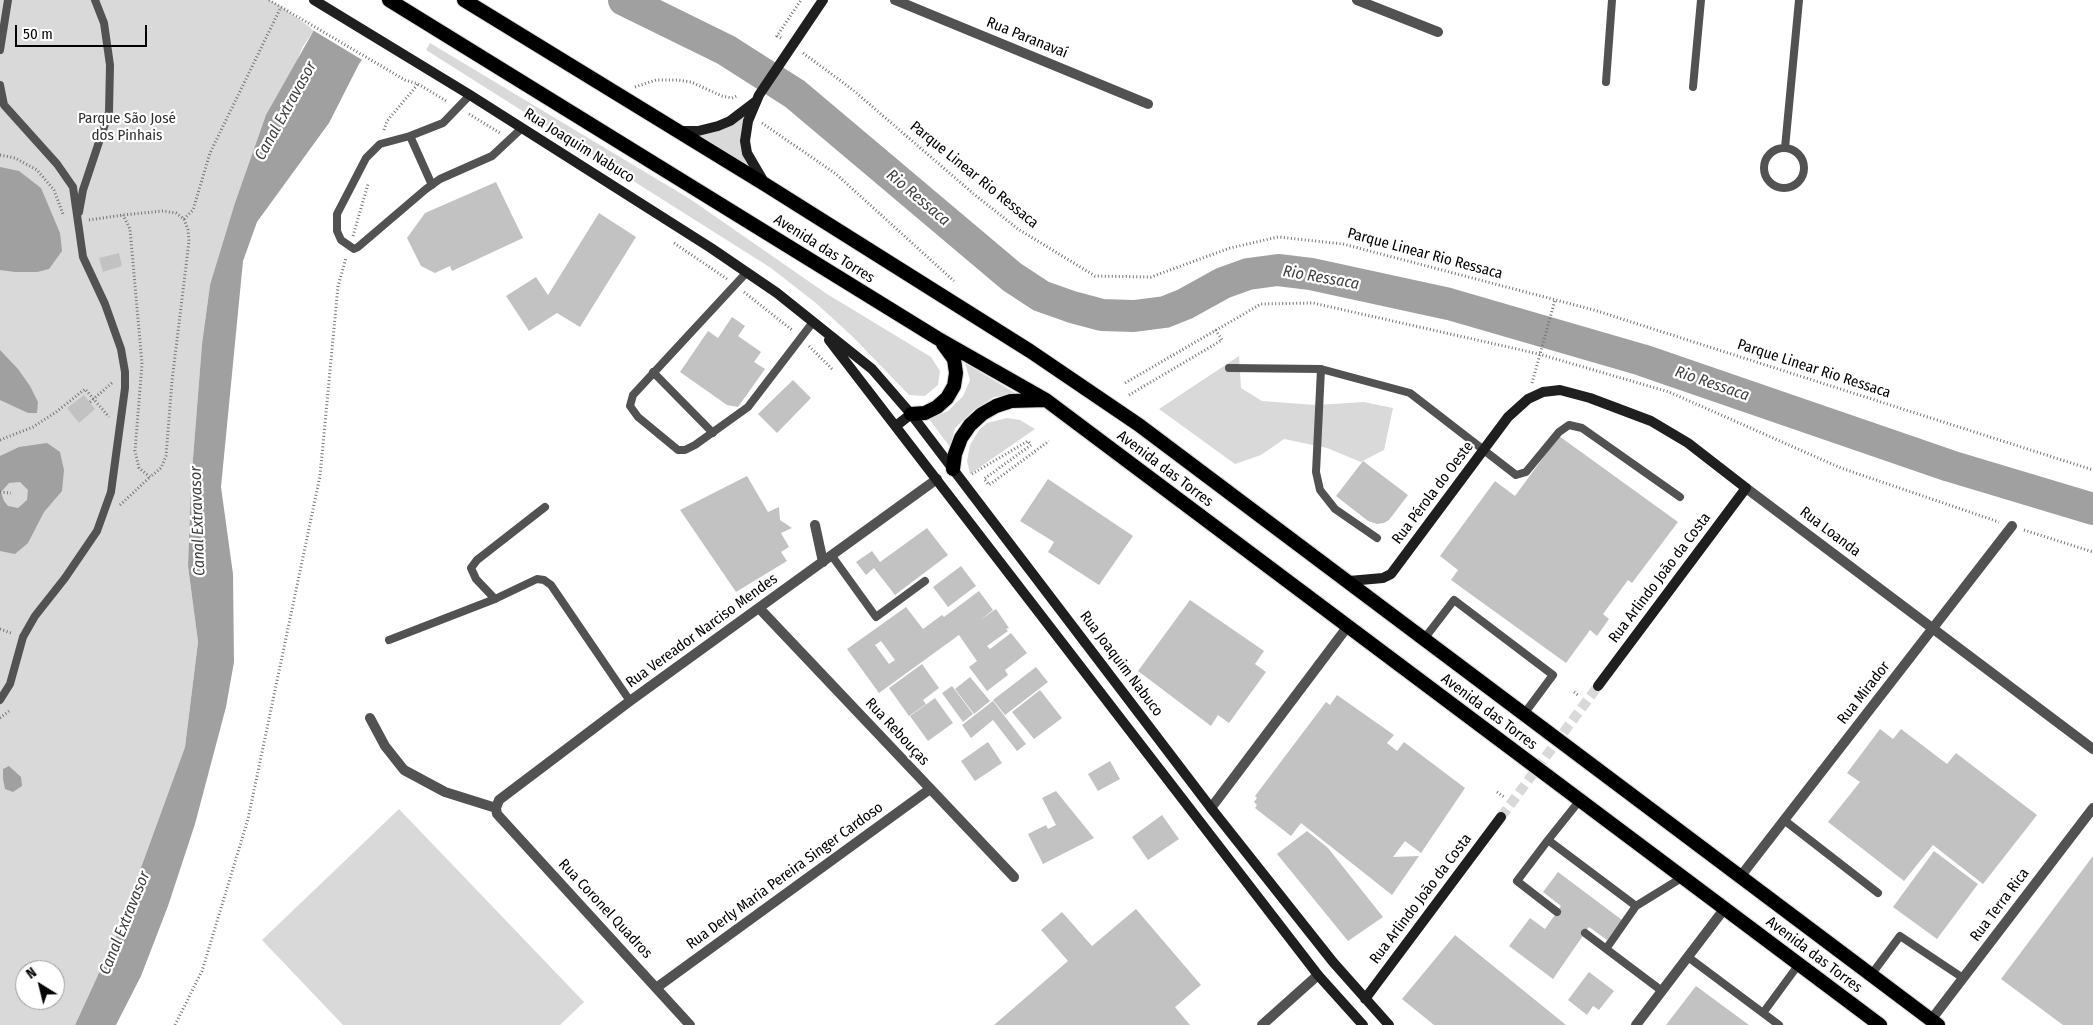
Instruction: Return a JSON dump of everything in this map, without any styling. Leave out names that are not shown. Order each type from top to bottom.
[{"type":"highway","name":"Avenida das Torres","points":[[390,0],[937,338],[1046,400],[1880,1025]]},
{"type":"highway","name":"Avenida das Torres","points":[[464,0],[766,185],[1086,388],[1350,581],[1424,640],[1935,1022]]},
{"type":"highway","points":[[911,414],[925,413],[937,407],[947,398],[954,386],[956,373],[954,359],[937,338]]},
{"type":"highway","points":[[953,469],[960,438],[982,414],[996,406],[1011,401],[1046,400]]},
{"type":"main road","name":"Rua Joaquim Nabuco","points":[[314,0],[470,95],[747,272],[872,369],[911,414],[1211,808],[1333,962],[1389,1025]]},
{"type":"main road","points":[[675,130],[698,131],[718,126],[739,115],[757,98],[823,0]]},
{"type":"main road","points":[[757,98],[748,121],[745,141],[747,154],[766,185]]},
{"type":"main road","name":"Rua Joaquim Nabuco","points":[[821,329],[844,362],[938,479],[1318,975],[1363,1025]]},
{"type":"main road","name":"Rua Loanda","points":[[1528,399],[1543,392],[1560,390],[1590,398],[1651,421],[1688,443],[1746,488]]},
{"type":"main road","name":"Rua Pérola do Oeste","points":[[1350,581],[1383,578],[1391,574],[1508,417],[1528,399]]},
{"type":"main road","points":[[896,426],[911,414]]},
{"type":"main road","name":"Rua Arlindo João da Costa","points":[[1598,686],[1746,488]]},
{"type":"main road","name":"Rua Arlindo João da Costa","points":[[1364,999],[1501,817]]},
{"type":"main road","points":[[1318,975],[1333,962]]},
{"type":"street","name":"Rua Paranavaí","points":[[895,0],[1148,104]]},
{"type":"street","points":[[1357,0],[1438,32]]},
{"type":"street","name":"Rua Vereador Narciso Mendes","points":[[496,811],[499,800],[630,702],[938,479]]},
{"type":"street","name":"Rua Loanda","points":[[1746,488],[2093,748]]},
{"type":"street","points":[[815,525],[823,562]]},
{"type":"street","name":"Rua Mirador","points":[[1740,877],[2012,526]]},
{"type":"street","name":"Rua Rebouças","points":[[759,608],[1014,877]]},
{"type":"street","points":[[1211,808],[1348,626]]},
{"type":"street","points":[[370,718],[385,746],[404,770],[445,792],[496,811]]},
{"type":"street","name":"Rua Derly Maria Pereira Singer Cardoso","points":[[656,988],[930,789]]},
{"type":"street","name":"Rua Terra Rica","points":[[1935,1022],[1963,978],[2093,808]]},
{"type":"street","name":"Rua Coronel Quadros","points":[[496,811],[690,1025]]},
{"type":"street","points":[[1636,1025],[1725,908]]},
{"type":"street","points":[[1262,1025],[1318,975]]},
{"type":"lane","points":[[0,50],[8,0]]},
{"type":"lane","points":[[78,221],[83,190],[109,112],[110,65],[104,23],[95,0]]},
{"type":"lane","points":[[1606,82],[1612,0]]},
{"type":"lane","points":[[1693,87],[1701,0]]},
{"type":"lane","points":[[1785,148],[1800,0]]},
{"type":"lane","points":[[0,85],[4,105],[57,164],[73,187],[83,257],[105,304],[121,349],[125,372],[111,492],[97,531],[65,578],[35,616],[23,637],[10,684],[0,700]]},
{"type":"lane","points":[[470,95],[443,123],[410,136],[380,144],[366,158],[337,214],[337,231],[341,240],[349,247],[354,249],[358,247],[432,185],[485,160],[522,128]]},
{"type":"lane","points":[[410,136],[432,185]]},
{"type":"lane","points":[[1785,148],[1794,151],[1801,158],[1804,167],[1802,176],[1796,184],[1787,188],[1778,187],[1770,182],[1765,174],[1764,164],[1768,156],[1776,150],[1785,148]]},
{"type":"lane","points":[[747,272],[633,395],[630,406],[638,417],[678,450],[685,450],[695,445],[748,407],[812,322]]},
{"type":"lane","points":[[1229,368],[1321,369],[1410,393],[1516,475],[1526,472],[1559,432],[1569,425],[1582,428],[1680,497]]},
{"type":"lane","points":[[1321,369],[1316,472],[1320,490],[1335,509],[1378,538]]},
{"type":"lane","points":[[653,372],[713,433]]},
{"type":"lane","points":[[495,600],[476,579],[471,568],[477,560],[545,507]]},
{"type":"lane","points":[[832,556],[876,617],[926,581]]},
{"type":"lane","points":[[389,640],[495,600],[537,579],[544,580],[551,585],[630,702]]},
{"type":"lane","points":[[1424,640],[1454,600],[1553,675],[1524,714]]},
{"type":"lane","points":[[1557,912],[1517,881],[1580,800]]},
{"type":"lane","points":[[1784,820],[1878,893]]},
{"type":"lane","points":[[1548,840],[1636,906]]},
{"type":"lane","points":[[1606,949],[1636,906],[1683,877]]},
{"type":"lane","points":[[1585,933],[1662,991]]},
{"type":"lane","points":[[1871,975],[1900,936],[1963,978]]},
{"type":"lane","points":[[1688,957],[1780,1025]]},
{"type":"lane","points":[[1763,1013],[1799,964]]},
{"type":"path","points":[[269,0],[405,80],[418,84],[511,139]]},
{"type":"path","points":[[777,36],[801,0]]},
{"type":"path","points":[[184,220],[193,210],[210,154],[281,7]]},
{"type":"path","name":"Parque Linear Rio Ressaca","points":[[805,55],[853,90],[975,195],[1018,229],[1095,276],[1151,277],[1230,248],[1278,237],[1343,244],[1594,310],[2093,470]]},
{"type":"path","points":[[380,144],[387,121],[430,70]]},
{"type":"path","points":[[624,98],[638,85],[656,80],[691,82],[722,96],[732,98],[737,96]]},
{"type":"path","points":[[762,123],[836,174],[954,281]]},
{"type":"path","points":[[175,1025],[202,971],[248,819],[320,476],[338,286],[369,181]]},
{"type":"path","points":[[117,514],[120,506],[150,476],[161,468],[166,456],[172,381],[189,241],[188,230],[184,220],[176,214],[162,211],[123,215],[130,229],[142,364],[135,451],[139,468],[150,476]]},
{"type":"path","points":[[673,242],[735,285],[801,338],[834,371]]},
{"type":"path","points":[[1528,399],[1555,300]]},
{"type":"path","points":[[1125,383],[1215,328],[1261,304],[1313,303],[1539,354],[1669,392],[1841,468],[2093,552]]},
{"type":"path","points":[[1129,395],[1222,340],[1215,328]]},
{"type":"path","points":[[90,402],[125,372]]},
{"type":"path","points":[[0,440],[33,426],[56,412],[85,389],[119,430]]},
{"type":"path","points":[[971,475],[1028,441],[1031,445],[984,479],[989,485],[1049,441]]},
{"type":"path","points":[[0,492],[11,493]]},
{"type":"path","points":[[1574,692],[1579,696]]},
{"type":"path","points":[[0,718],[9,710],[13,703]]},
{"type":"path","points":[[1497,792],[1504,796]]},
{"type":"green space","name":"Parque São José dos Pinhais","points":[[0,0],[269,0],[314,30],[302,48],[210,285],[202,344],[191,484],[188,566],[198,642],[185,747],[116,936],[75,1025],[0,1025]]},
{"type":"green space","points":[[430,43],[690,199],[827,294],[931,357],[940,371],[938,385],[925,396],[909,395],[853,337],[817,304],[771,268],[426,50]]},
{"type":"green space","points":[[748,112],[745,160],[752,172],[688,137]]},
{"type":"green space","points":[[1239,356],[1241,388],[1262,401],[1316,405],[1364,402],[1393,408],[1384,450],[1361,462],[1327,448],[1284,439],[1261,455],[1235,464],[1159,409]]},
{"type":"green space","points":[[965,363],[1017,394],[994,397],[974,410],[955,428],[950,447],[929,419],[948,411],[963,396],[970,380]]},
{"type":"green space","points":[[1007,418],[1020,420],[1035,429],[970,474],[967,461],[970,445],[979,430],[987,423]]},
{"type":"green space","points":[[399,809],[584,1002],[560,1025],[343,1025],[262,940]]},
{"type":"water","name":"Canal Extravasor","points":[[403,0],[359,64],[329,123],[257,222],[243,261],[221,487],[233,574],[234,662],[226,707],[195,824],[168,906],[141,976],[116,1025],[75,1025],[116,936],[185,747],[198,642],[188,566],[191,484],[202,344],[210,285],[235,203],[266,115],[314,30]]},
{"type":"water","points":[[0,167],[19,171],[41,188],[60,233],[62,251],[49,269],[37,272],[0,270]]},
{"type":"water","points":[[0,350],[18,369],[30,386],[38,402],[37,413],[28,413],[0,400]]},
{"type":"water","points":[[47,443],[60,452],[64,470],[62,491],[44,512],[28,543],[15,554],[0,551],[0,456],[19,447]],"holes":[[[20,482],[28,490],[27,500],[18,508],[8,506],[1,492],[9,483]]]},
{"type":"water","points":[[9,766],[21,777],[22,786],[13,792],[5,789],[3,779],[3,769]]},
{"type":"pier","points":[[332,0],[405,0],[364,61],[311,29]]},
{"type":"building","points":[[496,182],[523,238],[452,271],[450,266],[435,273],[421,266],[407,238],[425,213]]},
{"type":"building","points":[[599,213],[636,237],[580,327],[557,313],[529,331],[506,296],[536,277],[548,295]]},
{"type":"building","points":[[119,253],[122,266],[103,272],[99,258]]},
{"type":"building","points":[[732,317],[745,326],[738,336],[761,352],[754,362],[765,369],[738,407],[727,405],[680,372],[708,331],[718,338]]},
{"type":"building","points":[[793,380],[811,398],[777,433],[758,414]]},
{"type":"building","points":[[84,395],[95,409],[79,423],[67,408]]},
{"type":"building","points":[[1559,436],[1678,522],[1632,583],[1628,580],[1603,614],[1609,619],[1597,636],[1590,630],[1566,663],[1451,580],[1458,570],[1440,556],[1495,481],[1515,496]]},
{"type":"building","points":[[1363,461],[1408,495],[1389,520],[1384,523],[1377,524],[1368,521],[1336,496]]},
{"type":"building","points":[[747,476],[768,512],[779,507],[780,520],[792,528],[781,533],[789,547],[781,552],[787,561],[736,592],[680,510]]},
{"type":"building","points":[[1048,479],[1133,536],[1099,585],[1048,552],[1054,542],[1020,521]]},
{"type":"building","points":[[927,528],[948,555],[895,595],[874,568],[866,575],[856,562],[872,551],[880,562]]},
{"type":"building","points":[[961,566],[976,586],[948,607],[933,587]]},
{"type":"building","points":[[979,591],[993,610],[980,620],[996,609],[1009,628],[1006,629],[1008,631],[987,646],[990,649],[1011,633],[1027,653],[1005,670],[1008,675],[987,691],[969,667],[977,661],[959,635],[879,693],[847,649],[906,607],[923,629],[942,615],[944,617]],"holes":[[[881,641],[895,660],[889,664],[875,645]]]},
{"type":"building","points":[[1190,600],[1264,651],[1255,664],[1266,672],[1229,723],[1218,715],[1211,726],[1138,671]]},
{"type":"building","points":[[922,664],[939,688],[923,700],[926,704],[909,716],[889,688]]},
{"type":"building","points":[[1036,667],[1048,682],[1005,715],[993,700]]},
{"type":"building","points":[[970,677],[990,701],[974,714],[955,689]]},
{"type":"building","points":[[952,686],[973,714],[963,722],[942,693]]},
{"type":"building","points":[[1040,690],[1062,718],[1034,739],[1012,712]]},
{"type":"building","points":[[1337,695],[1394,735],[1387,743],[1397,751],[1404,742],[1465,788],[1421,853],[1405,841],[1393,857],[1419,856],[1392,895],[1301,823],[1291,836],[1255,808],[1257,805],[1254,802],[1257,798],[1255,796],[1326,702],[1330,705]]},
{"type":"building","points":[[935,698],[953,723],[928,741],[910,716]]},
{"type":"building","points":[[993,701],[1026,744],[1017,751],[993,720],[971,738],[962,725]]},
{"type":"building","points":[[1880,729],[1893,739],[1901,729],[1947,764],[1956,753],[2037,815],[1983,884],[1933,845],[1904,881],[1828,822],[1860,782],[1847,773]]},
{"type":"building","points":[[988,742],[1002,763],[975,781],[961,761]]},
{"type":"building","points":[[1110,761],[1120,779],[1098,791],[1088,774]]},
{"type":"building","points":[[1056,791],[1094,838],[1043,864],[1028,834],[1046,825],[1048,829],[1056,825],[1042,798]]},
{"type":"building","points":[[1162,815],[1179,839],[1148,860],[1132,837]]},
{"type":"building","points":[[1307,831],[1328,848],[1383,917],[1348,941],[1277,854]]},
{"type":"building","points":[[1934,851],[1978,884],[1937,939],[1893,907]]},
{"type":"building","points":[[2093,856],[2093,1025],[2063,1025],[2001,979]]},
{"type":"building","points":[[1558,872],[1622,920],[1607,940],[1589,927],[1553,979],[1509,946],[1530,918],[1545,929],[1561,906],[1543,892]]},
{"type":"building","points":[[1136,909],[1201,985],[1175,1007],[1190,1025],[994,1025],[1068,961],[1041,930],[1062,912],[1092,946]]},
{"type":"building","points":[[1455,935],[1566,1025],[1434,1025],[1402,999]]},
{"type":"building","points":[[1589,972],[1614,991],[1599,1010],[1593,1006],[1587,1015],[1568,1000]]},
{"type":"building","points":[[1696,986],[1749,1025],[1666,1025]]},
{"type":"waterway","name":"Rio Ressaca","points":[[624,0],[726,50],[795,94],[1012,277],[1041,296],[1072,307],[1102,315],[1134,316],[1165,312],[1185,304],[1223,283],[1248,274],[1278,270],[1311,274],[1449,304],[1642,360],[1950,466],[2093,509]]},
{"type":"tunnel","points":[[1501,817],[1598,686]]}]
